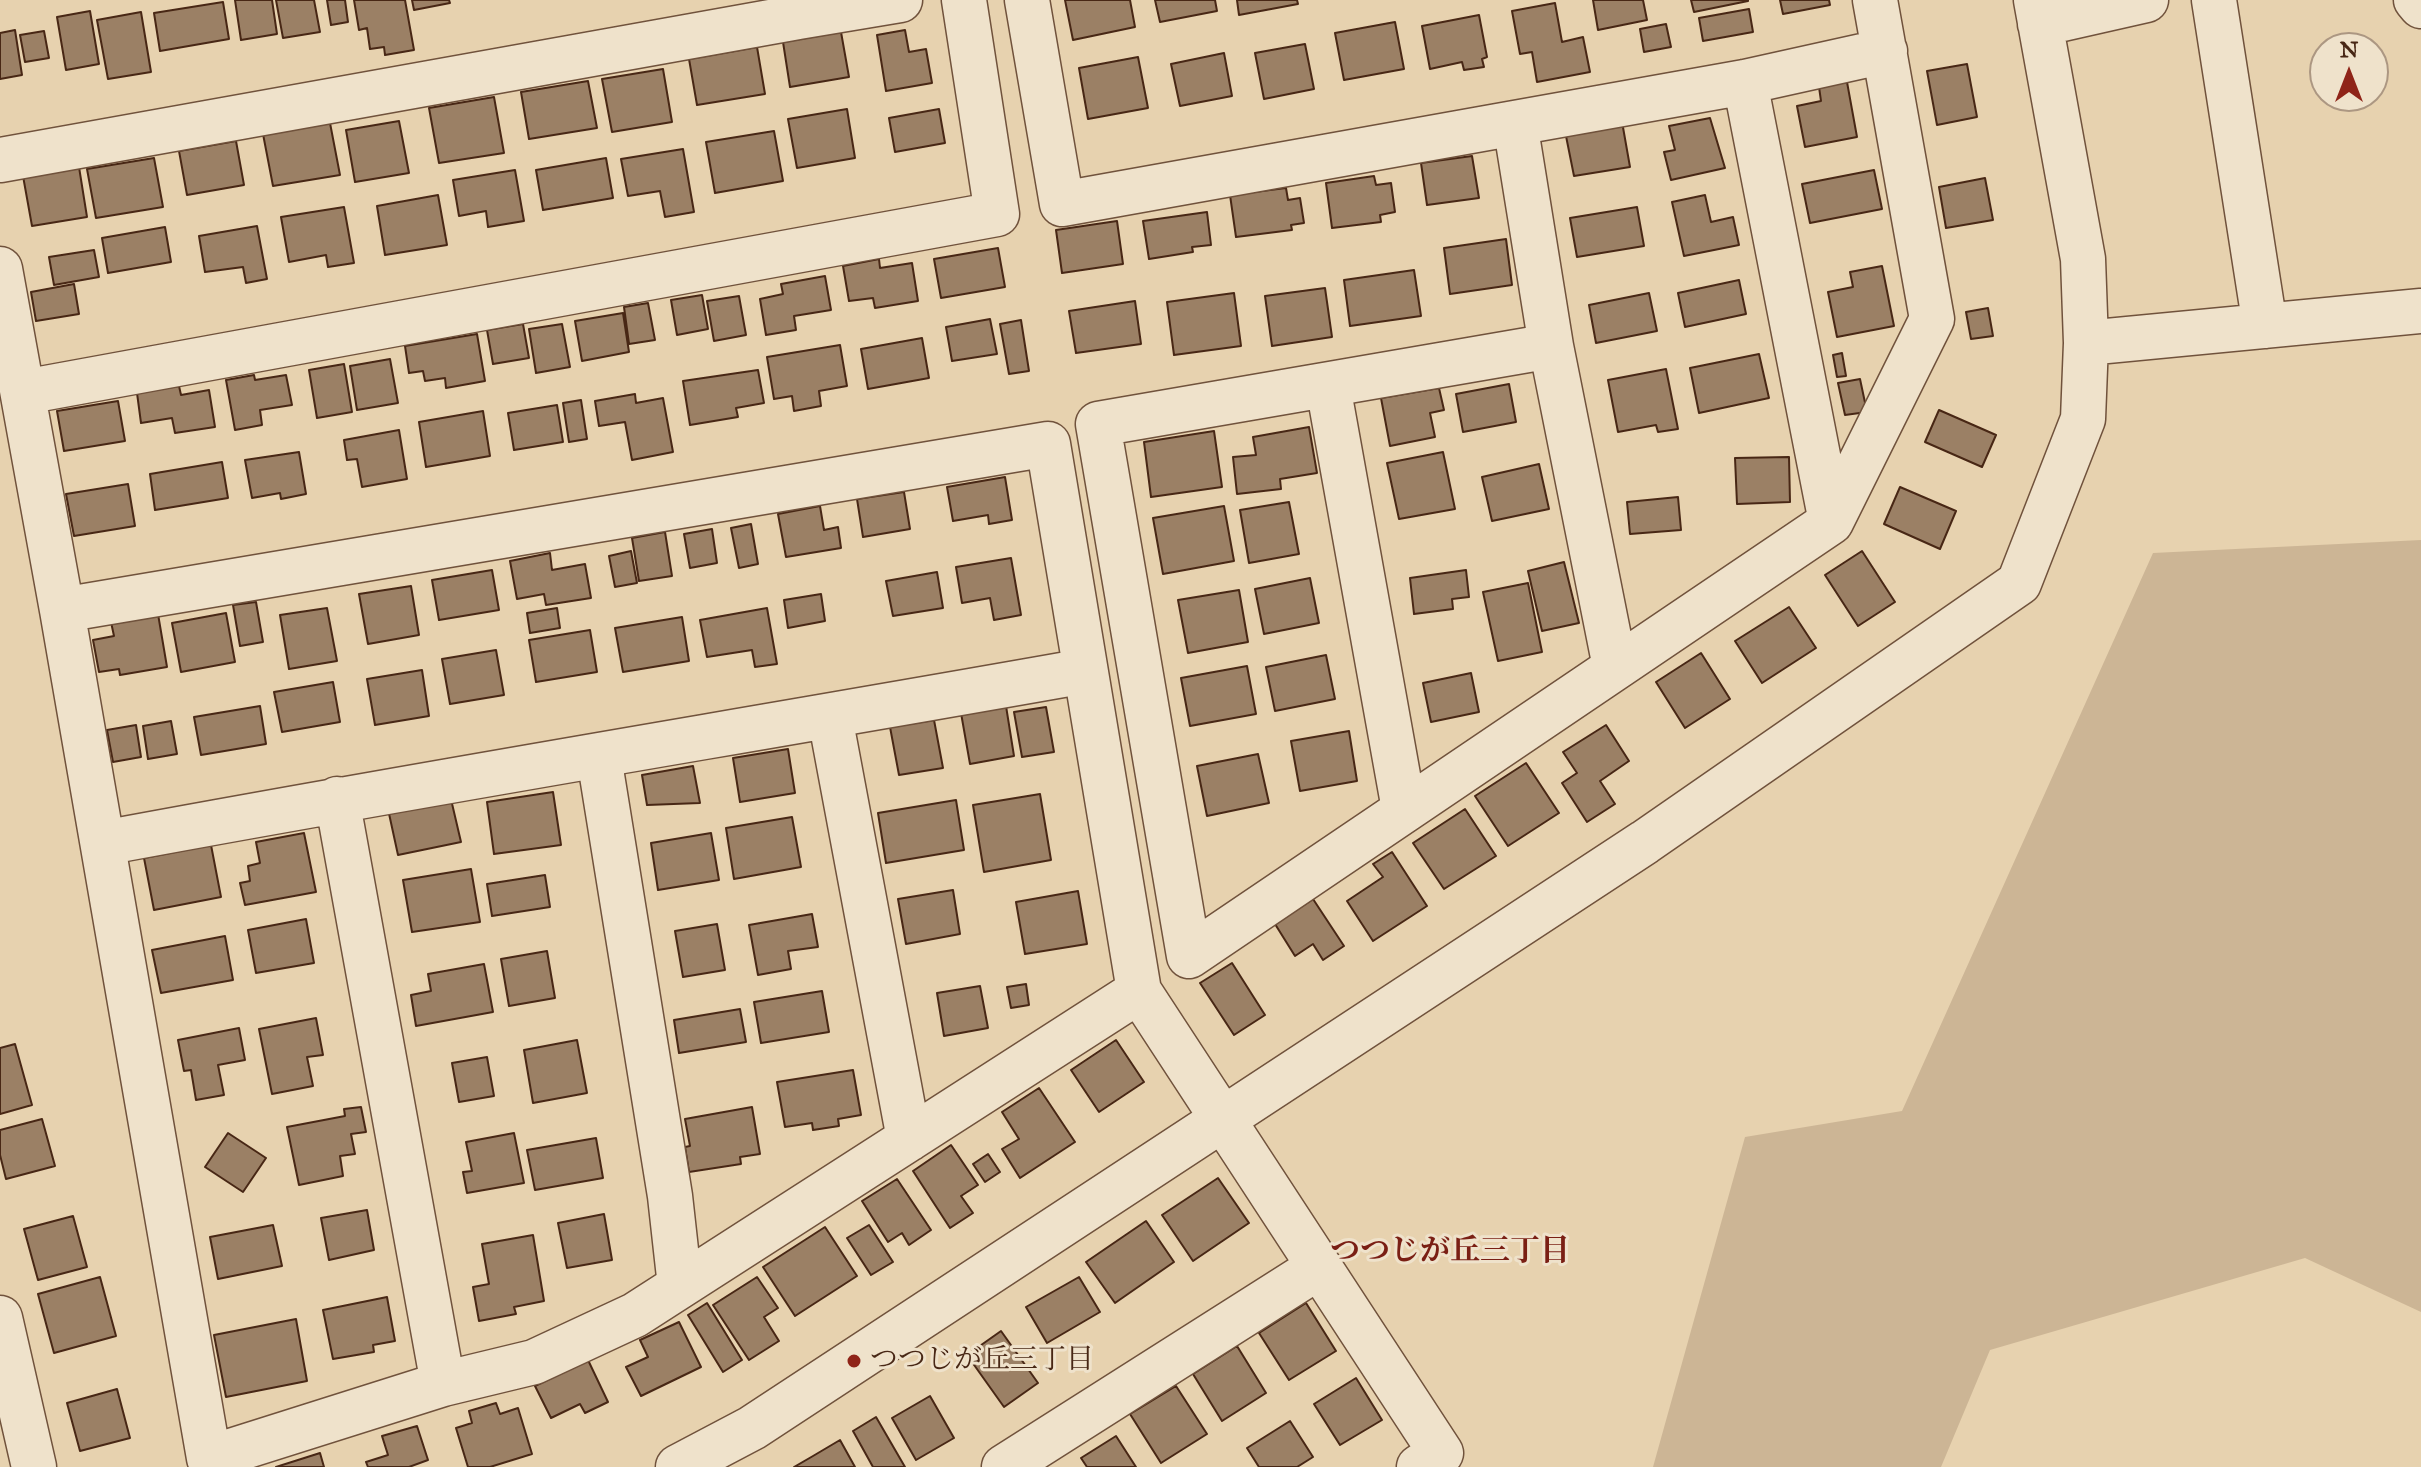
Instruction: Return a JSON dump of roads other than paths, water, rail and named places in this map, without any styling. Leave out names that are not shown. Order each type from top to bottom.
[{"type":"street","points":[[0,160],[797,8],[900,0]]},
{"type":"street","points":[[24,392],[997,214],[964,0]]},
{"type":"street","points":[[1027,0],[1062,204],[1745,82],[1885,51]]},
{"type":"street","points":[[1551,346],[1098,424],[1189,956],[1831,522],[1932,319],[1875,0]]},
{"type":"street","points":[[678,1467],[752,1428],[1645,842],[2019,583],[2083,419],[2086,343],[2083,259],[2038,12],[2146,0]]},
{"type":"street","points":[[2214,0],[2265,326]]},
{"type":"street","points":[[2416,0],[2421,6]]},
{"type":"street","points":[[1745,82],[1831,522]]},
{"type":"street","points":[[1515,123],[1551,346],[1615,667]]},
{"type":"street","points":[[0,269],[210,1462],[443,1384],[534,1362],[635,1315],[1139,991]]},
{"type":"street","points":[[2086,343],[2421,311]]},
{"type":"street","points":[[1328,386],[1404,809]]},
{"type":"street","points":[[62,610],[1048,444],[1139,991],[1441,1453],[1419,1467]]},
{"type":"street","points":[[103,843],[337,799],[599,757],[1085,671]]},
{"type":"street","points":[[830,717],[909,1139]]},
{"type":"street","points":[[599,757],[670,1196],[680,1286]]},
{"type":"street","points":[[337,799],[443,1384]]},
{"type":"street","points":[[1004,1467],[1319,1267]]},
{"type":"street","points":[[0,1318],[34,1467]]},
{"type":"place","name":"つつじが丘三丁目","points":[[854,1361]]},
{"type":"district","name":"つつじが丘三丁目","points":[[1450,1253]]}]
